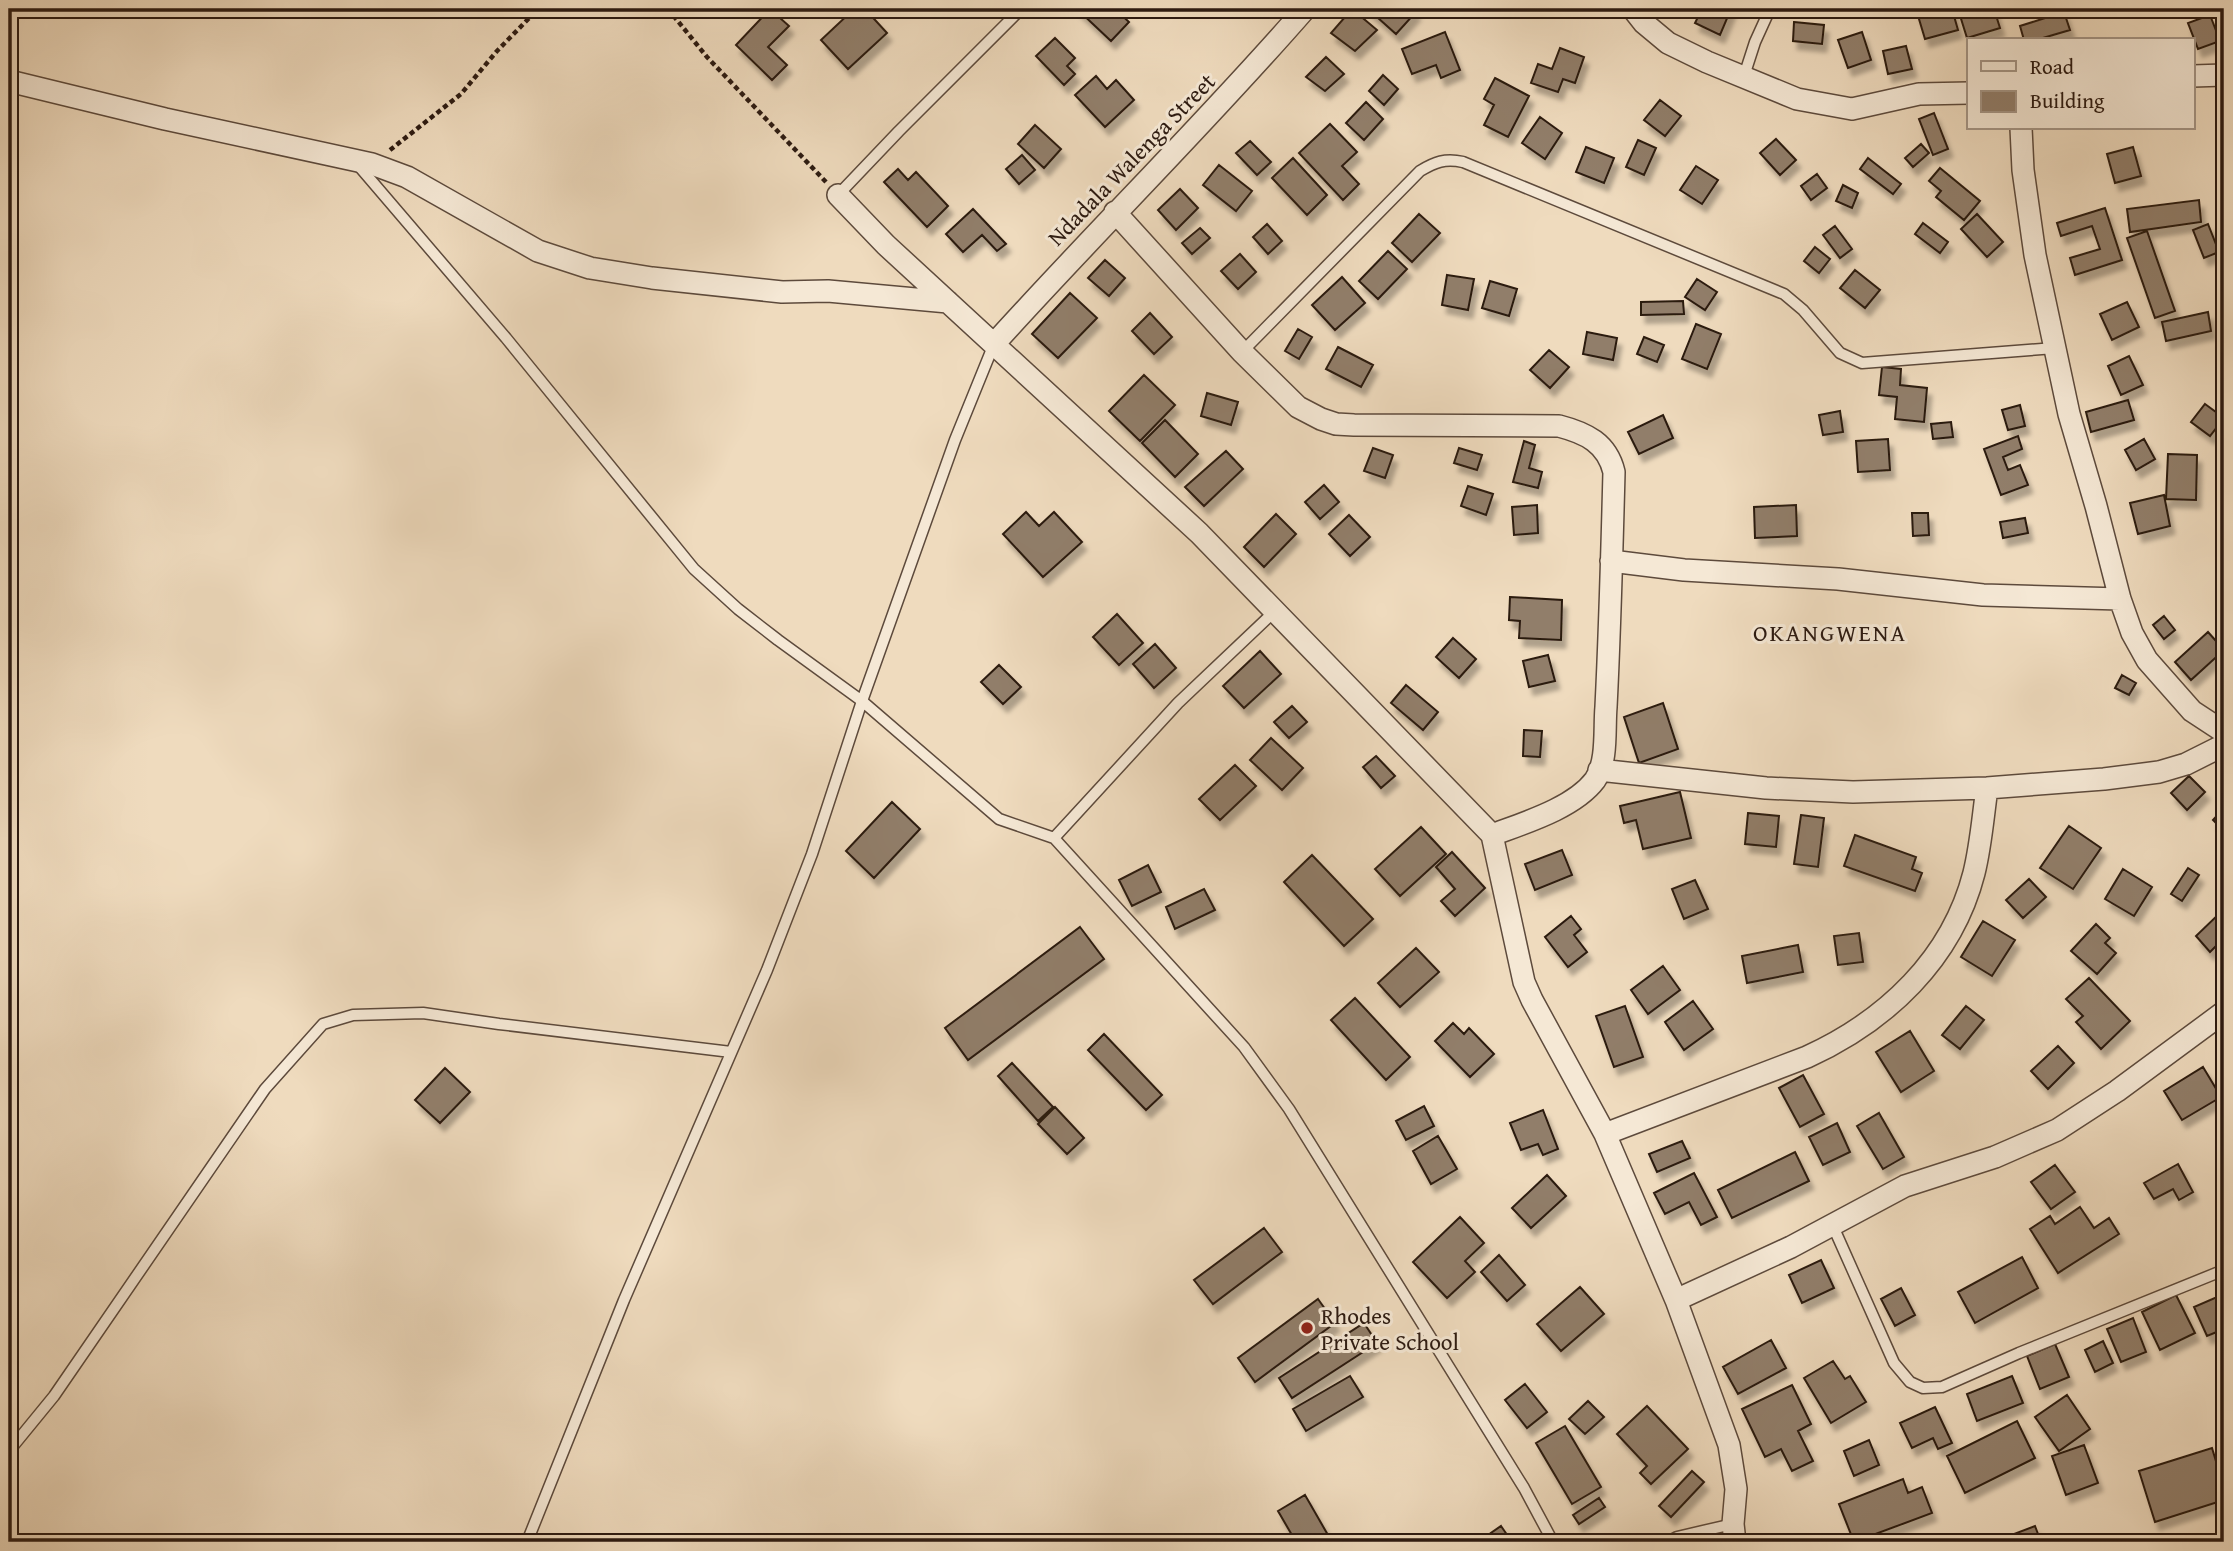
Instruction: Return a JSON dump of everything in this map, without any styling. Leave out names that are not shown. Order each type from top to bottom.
[{"type":"street","name":"Ndadala Walenga Street","points":[[994,344],[1115,212],[1244,78],[1305,9]]},
{"type":"street","points":[[1633,9],[1644,23],[1668,43],[1797,99],[1852,109],[1919,94],[1967,93]]},
{"type":"street","points":[[2194,76],[2224,75]]},
{"type":"street","points":[[9,81],[165,119],[363,162],[407,177],[538,251],[590,268],[652,278],[782,292],[828,291],[948,302]]},
{"type":"street","points":[[2021,130],[2023,170],[2035,255],[2069,414],[2120,599],[2132,633],[2147,660],[2192,712],[2224,732]]},
{"type":"street","points":[[838,195],[886,245],[1199,533],[1492,835],[1524,982],[1605,1133],[1676,1300],[1729,1446],[1736,1489],[1734,1533]]},
{"type":"street","points":[[1115,212],[1242,352],[1298,407],[1336,424],[1559,426],[1583,433],[1600,444],[1611,458],[1614,472],[1607,681],[1600,770],[1595,780],[1578,797],[1538,817],[1492,835]]},
{"type":"street","points":[[1611,561],[1684,570],[1838,579],[1983,595],[2120,599]]},
{"type":"street","points":[[1600,770],[1766,789],[1853,792],[1987,788],[2159,772],[2186,764],[2224,745]]},
{"type":"street","points":[[1605,1133],[1828,1047],[1858,1029],[1898,999],[1922,974],[1952,929],[1960,911],[1974,872],[1987,788]]},
{"type":"street","points":[[1676,1300],[1791,1247],[1905,1186],[1995,1157],[2057,1130],[2117,1091],[2224,1012]]},
{"type":"lane","points":[[838,195],[1021,9]]},
{"type":"lane","points":[[1744,76],[1770,9]]},
{"type":"lane","points":[[1242,352],[1420,171],[1447,159],[1462,162],[1784,294],[1803,310],[1840,353],[1862,363],[2055,348]]},
{"type":"lane","points":[[363,162],[694,569],[738,609],[862,701],[999,820],[1054,838],[1244,1047],[1289,1109],[1524,1488],[1553,1542]]},
{"type":"lane","points":[[527,1542],[624,1300],[766,970],[812,854],[862,701],[955,440],[994,344]]},
{"type":"lane","points":[[1054,838],[1178,703],[1276,610]]},
{"type":"lane","points":[[9,1451],[62,1384],[265,1088],[323,1024],[353,1015],[424,1013],[731,1052]]},
{"type":"lane","points":[[1832,1224],[1894,1363],[1910,1382],[1923,1388],[1942,1387],[2224,1270]]},
{"type":"lane","points":[[1668,1542],[1677,1537],[1734,1533]]},
{"type":"path","points":[[363,162],[461,94],[497,51],[538,9]]},
{"type":"path","points":[[668,9],[707,57],[838,195]]},
{"type":"building","points":[[770,9],[789,26],[768,47],[787,65],[772,80],[736,45]]},
{"type":"building","points":[[854,9],[865,9],[887,33],[848,69],[821,40]]},
{"type":"building","points":[[1077,9],[1115,9],[1129,22],[1111,41]]},
{"type":"building","points":[[1352,9],[1377,30],[1355,51],[1331,33]]},
{"type":"building","points":[[1368,9],[1412,9],[1416,12],[1396,34]]},
{"type":"building","points":[[1702,9],[1731,9],[1720,35],[1695,23]]},
{"type":"building","points":[[1916,9],[1952,9],[1958,30],[1925,39]]},
{"type":"building","points":[[1958,9],[1994,9],[2000,28],[1967,38]]},
{"type":"building","points":[[2064,12],[2070,30],[2043,38],[2023,38],[2020,26]]},
{"type":"building","points":[[2210,15],[2220,41],[2198,49],[2188,23]]},
{"type":"building","points":[[1794,22],[1824,25],[1822,44],[1793,41]]},
{"type":"building","points":[[1445,32],[1460,70],[1441,78],[1436,65],[1412,74],[1402,49]]},
{"type":"building","points":[[1862,32],[1871,60],[1848,68],[1838,40]]},
{"type":"building","points":[[1055,38],[1075,58],[1067,66],[1075,74],[1064,85],[1036,56]]},
{"type":"building","points":[[1906,46],[1912,69],[1888,74],[1883,51]]},
{"type":"building","points":[[1560,48],[1584,57],[1575,83],[1563,79],[1558,92],[1531,83],[1538,64],[1552,69]]},
{"type":"building","points":[[1326,57],[1344,74],[1325,91],[1306,77]]},
{"type":"building","points":[[1383,75],[1398,89],[1384,105],[1369,91]]},
{"type":"building","points":[[1096,76],[1107,89],[1116,80],[1134,100],[1105,127],[1075,95]]},
{"type":"building","points":[[1495,78],[1529,96],[1508,137],[1484,125],[1494,105],[1484,99]]},
{"type":"building","points":[[1660,100],[1681,116],[1665,136],[1644,120]]},
{"type":"building","points":[[1366,102],[1383,119],[1364,140],[1346,123]]},
{"type":"building","points":[[1934,113],[1948,149],[1933,155],[1919,119]]},
{"type":"building","points":[[1540,117],[1562,133],[1545,159],[1522,143]]},
{"type":"building","points":[[1330,124],[1357,152],[1342,166],[1359,184],[1343,200],[1299,153]]},
{"type":"building","points":[[1035,125],[1061,149],[1044,168],[1018,144]]},
{"type":"building","points":[[1776,139],[1796,160],[1780,175],[1760,153]]},
{"type":"building","points":[[1638,140],[1656,148],[1644,175],[1626,167]]},
{"type":"building","points":[[1250,141],[1271,162],[1257,175],[1236,153]]},
{"type":"building","points":[[1921,144],[1929,153],[1913,167],[1905,158]]},
{"type":"building","points":[[1586,147],[1614,158],[1604,183],[1576,172]]},
{"type":"building","points":[[2133,147],[2141,176],[2115,183],[2107,154]]},
{"type":"building","points":[[1022,155],[1035,170],[1019,184],[1006,169]]},
{"type":"building","points":[[1293,158],[1327,195],[1307,215],[1272,178]]},
{"type":"building","points":[[1868,158],[1901,184],[1893,194],[1860,169]]},
{"type":"building","points":[[1219,165],[1252,191],[1236,211],[1203,185]]},
{"type":"building","points":[[1696,166],[1718,180],[1702,204],[1680,190]]},
{"type":"building","points":[[1940,168],[1980,201],[1964,220],[1936,197],[1941,191],[1929,181]]},
{"type":"building","points":[[898,169],[908,180],[916,172],[948,206],[927,227],[884,182]]},
{"type":"building","points":[[1817,174],[1827,188],[1811,200],[1801,186]]},
{"type":"building","points":[[1843,185],[1858,193],[1852,208],[1836,201]]},
{"type":"building","points":[[1180,189],[1198,208],[1176,230],[1158,210]]},
{"type":"building","points":[[2199,200],[2201,222],[2130,232],[2127,209]]},
{"type":"building","points":[[2105,208],[2122,260],[2075,275],[2070,258],[2100,249],[2092,226],[2061,236],[2057,223]]},
{"type":"building","points":[[973,209],[1006,244],[997,251],[982,235],[963,252],[946,234]]},
{"type":"building","points":[[1419,214],[1440,233],[1412,262],[1392,243]]},
{"type":"building","points":[[1977,214],[2003,242],[1987,257],[1961,229]]},
{"type":"building","points":[[1923,223],[1948,242],[1940,253],[1915,234]]},
{"type":"building","points":[[1267,224],[1282,241],[1268,254],[1253,237]]},
{"type":"building","points":[[2208,224],[2219,252],[2204,258],[2193,230]]},
{"type":"building","points":[[1835,226],[1852,249],[1840,258],[1823,235]]},
{"type":"building","points":[[1200,228],[1210,238],[1192,254],[1182,243]]},
{"type":"building","points":[[2147,231],[2175,311],[2155,318],[2127,238]]},
{"type":"building","points":[[1815,247],[1830,259],[1819,273],[1804,261]]},
{"type":"building","points":[[1388,251],[1407,269],[1378,299],[1359,281]]},
{"type":"building","points":[[1240,254],[1256,272],[1238,289],[1221,271]]},
{"type":"building","points":[[1105,260],[1125,278],[1109,296],[1088,278]]},
{"type":"building","points":[[1855,270],[1880,290],[1865,308],[1840,288]]},
{"type":"building","points":[[1447,275],[1474,279],[1468,310],[1442,305]]},
{"type":"building","points":[[1342,277],[1365,303],[1335,330],[1312,305]]},
{"type":"building","points":[[1697,279],[1717,292],[1705,310],[1685,297]]},
{"type":"building","points":[[1490,281],[1517,289],[1509,316],[1482,308]]},
{"type":"building","points":[[1070,293],[1097,318],[1058,358],[1032,334]]},
{"type":"building","points":[[1683,301],[1684,314],[1641,315],[1641,302]]},
{"type":"building","points":[[2127,302],[2139,327],[2112,340],[2100,314]]},
{"type":"building","points":[[2208,312],[2211,331],[2166,341],[2162,322]]},
{"type":"building","points":[[1150,313],[1172,337],[1154,354],[1132,331]]},
{"type":"building","points":[[1696,324],[1721,334],[1707,369],[1682,359]]},
{"type":"building","points":[[1298,329],[1312,337],[1299,359],[1285,351]]},
{"type":"building","points":[[1587,332],[1617,338],[1613,360],[1583,354]]},
{"type":"building","points":[[1644,337],[1664,345],[1657,362],[1637,354]]},
{"type":"building","points":[[1338,347],[1373,365],[1361,387],[1326,369]]},
{"type":"building","points":[[1549,350],[1569,367],[1550,388],[1530,370]]},
{"type":"building","points":[[2129,356],[2143,385],[2121,395],[2108,366]]},
{"type":"building","points":[[1882,367],[1901,369],[1900,385],[1927,388],[1924,422],[1895,419],[1897,397],[1879,395]]},
{"type":"building","points":[[1144,375],[1175,405],[1140,441],[1109,411]]},
{"type":"building","points":[[1207,393],[1238,402],[1231,425],[1201,416]]},
{"type":"building","points":[[2128,400],[2134,420],[2091,432],[2086,412]]},
{"type":"building","points":[[2205,404],[2224,418],[2210,436],[2191,422]]},
{"type":"building","points":[[2020,405],[2025,426],[2008,430],[2002,410]]},
{"type":"building","points":[[1840,411],[1843,432],[1823,435],[1819,415]]},
{"type":"building","points":[[1663,415],[1673,438],[1639,454],[1628,432]]},
{"type":"building","points":[[1165,420],[1198,454],[1175,477],[1142,443]]},
{"type":"building","points":[[1951,422],[1953,437],[1933,439],[1931,424]]},
{"type":"building","points":[[2018,436],[2022,449],[2003,457],[2008,470],[2020,465],[2028,485],[2001,495],[1984,449]]},
{"type":"building","points":[[1888,439],[1890,470],[1858,472],[1856,441]]},
{"type":"building","points":[[2144,439],[2155,459],[2136,470],[2125,450]]},
{"type":"building","points":[[1524,441],[1535,445],[1529,468],[1542,472],[1538,488],[1513,482]]},
{"type":"building","points":[[1373,448],[1393,455],[1385,478],[1364,471]]},
{"type":"building","points":[[1459,448],[1482,455],[1477,470],[1454,463]]},
{"type":"building","points":[[1226,451],[1243,469],[1204,506],[1185,487]]},
{"type":"building","points":[[2168,454],[2197,455],[2196,500],[2166,499]]},
{"type":"building","points":[[1324,485],[1339,502],[1320,519],[1305,502]]},
{"type":"building","points":[[1468,486],[1493,494],[1486,515],[1461,506]]},
{"type":"building","points":[[2164,495],[2170,526],[2138,534],[2130,503]]},
{"type":"building","points":[[1537,505],[1538,533],[1514,535],[1512,507]]},
{"type":"building","points":[[1796,505],[1797,536],[1755,538],[1754,507]]},
{"type":"building","points":[[1026,512],[1039,526],[1054,512],[1082,542],[1043,577],[1003,534]]},
{"type":"building","points":[[1912,513],[1928,513],[1929,535],[1913,536]]},
{"type":"building","points":[[1276,514],[1296,534],[1264,567],[1244,547]]},
{"type":"building","points":[[1349,515],[1370,537],[1350,556],[1329,534]]},
{"type":"building","points":[[2025,518],[2028,533],[2003,538],[2000,522]]},
{"type":"building","points":[[1510,597],[1562,600],[1561,640],[1519,638],[1520,621],[1509,620]]},
{"type":"building","points":[[1117,614],[1143,643],[1119,665],[1093,637]]},
{"type":"building","points":[[2164,616],[2175,630],[2164,639],[2153,625]]},
{"type":"building","points":[[2208,632],[2224,650],[2191,680],[2175,662]]},
{"type":"building","points":[[1453,638],[1476,659],[1459,678],[1436,657]]},
{"type":"building","points":[[1155,644],[1176,668],[1154,688],[1133,664]]},
{"type":"building","points":[[1260,651],[1281,674],[1244,708],[1223,686]]},
{"type":"building","points":[[1548,655],[1555,681],[1529,687],[1523,661]]},
{"type":"building","points":[[999,665],[1021,687],[1003,704],[981,682]]},
{"type":"building","points":[[2122,675],[2136,683],[2129,695],[2115,688]]},
{"type":"building","points":[[1406,685],[1438,712],[1423,730],[1391,703]]},
{"type":"building","points":[[1663,703],[1678,749],[1639,763],[1624,717]]},
{"type":"building","points":[[1292,706],[1307,722],[1289,738],[1274,722]]},
{"type":"building","points":[[1524,730],[1542,731],[1540,757],[1523,756]]},
{"type":"building","points":[[1271,738],[1303,768],[1282,790],[1250,760]]},
{"type":"building","points":[[1376,756],[1395,776],[1381,788],[1363,767]]},
{"type":"building","points":[[1235,765],[1256,786],[1220,820],[1199,799]]},
{"type":"building","points":[[2189,776],[2205,792],[2187,810],[2171,793]]},
{"type":"building","points":[[1680,792],[1691,838],[1643,849],[1636,820],[1624,823],[1620,806]]},
{"type":"building","points":[[892,802],[920,829],[874,878],[846,851]]},
{"type":"building","points":[[2224,808],[2224,831],[2213,820]]},
{"type":"building","points":[[1748,813],[1779,816],[1776,847],[1745,844]]},
{"type":"building","points":[[1801,815],[1824,818],[1818,867],[1794,864]]},
{"type":"building","points":[[2069,826],[2101,848],[2073,889],[2040,868]]},
{"type":"building","points":[[1421,827],[1446,854],[1400,896],[1375,869]]},
{"type":"building","points":[[1855,835],[1916,857],[1912,869],[1922,873],[1915,891],[1844,866]]},
{"type":"building","points":[[1562,850],[1572,875],[1535,890],[1525,864]]},
{"type":"building","points":[[1452,852],[1485,888],[1455,916],[1441,901],[1455,889],[1436,867]]},
{"type":"building","points":[[1312,855],[1373,919],[1344,946],[1284,882]]},
{"type":"building","points":[[1148,865],[1161,892],[1132,906],[1119,880]]},
{"type":"building","points":[[2188,868],[2199,875],[2182,901],[2171,894]]},
{"type":"building","points":[[2123,869],[2152,887],[2134,916],[2105,899]]},
{"type":"building","points":[[2029,879],[2046,897],[2023,918],[2006,900]]},
{"type":"building","points":[[1695,880],[1708,909],[1684,919],[1672,889]]},
{"type":"building","points":[[1204,889],[1215,910],[1175,929],[1166,907]]},
{"type":"building","points":[[2224,909],[2224,938],[2210,952],[2196,936]]},
{"type":"building","points":[[1571,916],[1581,929],[1574,935],[1587,952],[1568,967],[1545,937]]},
{"type":"building","points":[[1983,921],[2015,940],[1992,976],[1961,957]]},
{"type":"building","points":[[2096,924],[2110,938],[2105,943],[2116,953],[2097,974],[2071,951]]},
{"type":"building","points":[[1080,927],[1104,959],[968,1060],[945,1028]]},
{"type":"building","points":[[1859,933],[1863,962],[1838,965],[1834,936]]},
{"type":"building","points":[[1798,945],[1803,972],[1747,983],[1742,956]]},
{"type":"building","points":[[1416,948],[1439,972],[1400,1007],[1378,983]]},
{"type":"building","points":[[1663,966],[1680,990],[1648,1014],[1631,990]]},
{"type":"building","points":[[2089,978],[2130,1021],[2101,1049],[2076,1022],[2083,1016],[2066,999]]},
{"type":"building","points":[[1355,998],[1410,1057],[1386,1080],[1331,1020]]},
{"type":"building","points":[[1693,1001],[1713,1029],[1684,1050],[1665,1022]]},
{"type":"building","points":[[1625,1006],[1643,1057],[1614,1067],[1596,1016]]},
{"type":"building","points":[[1966,1006],[1984,1020],[1960,1049],[1942,1035]]},
{"type":"building","points":[[1453,1023],[1464,1034],[1469,1028],[1494,1054],[1470,1077],[1435,1041]]},
{"type":"building","points":[[1910,1031],[1934,1071],[1901,1092],[1876,1052]]},
{"type":"building","points":[[1104,1034],[1162,1095],[1146,1110],[1088,1050]]},
{"type":"building","points":[[2058,1046],[2074,1063],[2048,1089],[2031,1071]]},
{"type":"building","points":[[1012,1063],[1053,1107],[1038,1121],[998,1076]]},
{"type":"building","points":[[2203,1067],[2221,1097],[2182,1120],[2164,1091]]},
{"type":"building","points":[[445,1068],[470,1092],[440,1123],[415,1100]]},
{"type":"building","points":[[1803,1075],[1824,1114],[1800,1127],[1779,1088]]},
{"type":"building","points":[[1424,1106],[1434,1126],[1406,1140],[1396,1121]]},
{"type":"building","points":[[1055,1107],[1084,1138],[1067,1154],[1038,1124]]},
{"type":"building","points":[[1543,1110],[1558,1149],[1543,1155],[1538,1144],[1521,1150],[1510,1123]]},
{"type":"building","points":[[1879,1113],[1904,1157],[1883,1169],[1857,1126]]},
{"type":"building","points":[[1837,1123],[1850,1152],[1823,1165],[1809,1137]]},
{"type":"building","points":[[1438,1136],[1457,1169],[1431,1184],[1413,1151]]},
{"type":"building","points":[[1682,1141],[1690,1158],[1657,1172],[1649,1154]]},
{"type":"building","points":[[1795,1152],[1809,1181],[1732,1218],[1718,1190]]},
{"type":"building","points":[[2178,1164],[2193,1192],[2179,1200],[2173,1189],[2154,1199],[2144,1183]]},
{"type":"building","points":[[2055,1165],[2075,1192],[2051,1209],[2031,1182]]},
{"type":"building","points":[[1694,1173],[1717,1217],[1701,1225],[1689,1202],[1665,1214],[1654,1193]]},
{"type":"building","points":[[1547,1175],[1566,1196],[1531,1228],[1512,1208]]},
{"type":"building","points":[[2080,1207],[2094,1228],[2109,1218],[2119,1234],[2058,1273],[2030,1229],[2050,1216],[2055,1224]]},
{"type":"building","points":[[1460,1217],[1484,1243],[1465,1261],[1475,1272],[1447,1298],[1413,1262]]},
{"type":"building","points":[[1264,1228],[1282,1252],[1213,1304],[1194,1280]]},
{"type":"building","points":[[1499,1255],[1525,1285],[1507,1301],[1481,1272]]},
{"type":"building","points":[[2022,1257],[2038,1288],[1975,1323],[1958,1292]]},
{"type":"building","points":[[1821,1260],[1834,1288],[1802,1303],[1789,1275]]},
{"type":"building","points":[[1580,1287],[1604,1314],[1561,1351],[1537,1324]]},
{"type":"building","points":[[1901,1288],[1915,1315],[1895,1326],[1881,1299]]},
{"type":"building","points":[[2224,1294],[2224,1329],[2207,1336],[2194,1307]]},
{"type":"building","points":[[2176,1295],[2195,1333],[2160,1350],[2142,1312]]},
{"type":"building","points":[[1318,1299],[1335,1323],[1255,1382],[1238,1358]]},
{"type":"building","points":[[2133,1318],[2146,1352],[2121,1362],[2107,1329]]},
{"type":"building","points":[[1364,1323],[1377,1343],[1292,1398],[1279,1378]]},
{"type":"building","points":[[1771,1340],[1786,1368],[1738,1394],[1723,1367]]},
{"type":"building","points":[[2103,1341],[2113,1363],[2095,1372],[2085,1350]]},
{"type":"building","points":[[2055,1344],[2069,1377],[2040,1389],[2027,1356]]},
{"type":"building","points":[[1833,1361],[1845,1379],[1850,1376],[1866,1402],[1831,1423],[1804,1378]]},
{"type":"building","points":[[1350,1376],[1363,1397],[1306,1431],[1293,1409]]},
{"type":"building","points":[[2012,1376],[2023,1403],[1977,1421],[1967,1394]]},
{"type":"building","points":[[1525,1384],[1547,1412],[1527,1428],[1505,1400]]},
{"type":"building","points":[[1792,1385],[1811,1424],[1798,1431],[1813,1461],[1792,1471],[1781,1449],[1765,1457],[1742,1409]]},
{"type":"building","points":[[2067,1395],[2090,1429],[2059,1451],[2035,1417]]},
{"type":"building","points":[[1588,1401],[1604,1417],[1585,1434],[1569,1419]]},
{"type":"building","points":[[1647,1406],[1688,1449],[1651,1484],[1640,1473],[1647,1466],[1617,1434]]},
{"type":"building","points":[[1935,1407],[1952,1443],[1938,1449],[1933,1438],[1912,1448],[1900,1423]]},
{"type":"building","points":[[2017,1421],[2035,1458],[1965,1493],[1947,1456]]},
{"type":"building","points":[[1565,1426],[1601,1487],[1572,1504],[1536,1443]]},
{"type":"building","points":[[1869,1440],[1879,1465],[1854,1476],[1844,1451]]},
{"type":"building","points":[[2084,1445],[2098,1483],[2066,1495],[2052,1456]]},
{"type":"building","points":[[2212,1448],[2224,1488],[2224,1500],[2155,1522],[2139,1471]]},
{"type":"building","points":[[1692,1471],[1704,1482],[1671,1517],[1659,1506]]},
{"type":"building","points":[[1903,1479],[1908,1493],[1922,1487],[1932,1513],[1854,1542],[1839,1504]]},
{"type":"building","points":[[1305,1495],[1332,1542],[1296,1542],[1278,1511]]},
{"type":"building","points":[[1599,1498],[1605,1507],[1579,1524],[1573,1515]]},
{"type":"building","points":[[1501,1526],[1512,1542],[1478,1542]]},
{"type":"building","points":[[2035,1526],[2041,1542],[2008,1542],[2006,1537]]},
{"type":"building","points":[[1784,1536],[1785,1542],[1758,1542]]},
{"type":"place","name":"Rhodes Private School","points":[[1307,1328]]},
{"type":"district","name":"OKANGWENA","points":[[1830,632]]}]
